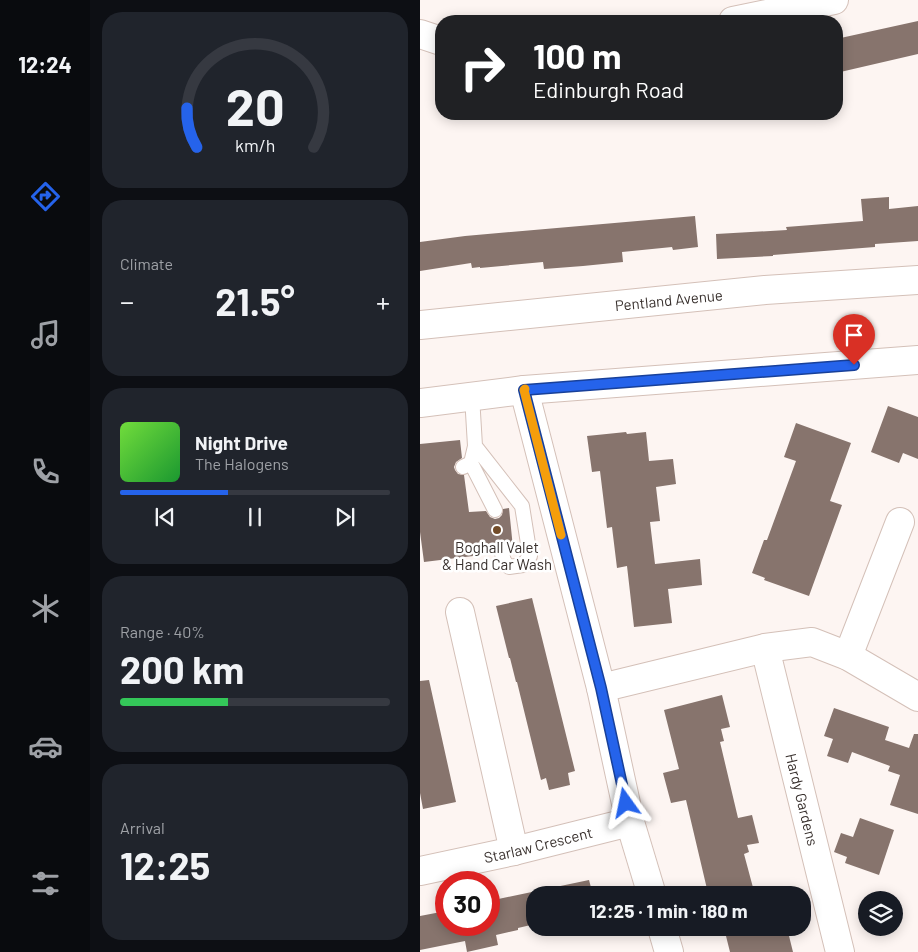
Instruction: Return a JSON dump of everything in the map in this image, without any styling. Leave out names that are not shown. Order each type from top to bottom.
[{"type":"street","points":[[762,15],[834,0]]},
{"type":"street","points":[[420,34],[435,39]]},
{"type":"street","name":"Pentland Avenue","points":[[420,325],[765,290],[918,280]]},
{"type":"street","points":[[420,403],[524,390],[918,360]]},
{"type":"street","points":[[524,390],[601,688],[630,822],[649,886]]},
{"type":"street","points":[[848,656],[900,522]]},
{"type":"street","points":[[460,612],[514,851]]},
{"type":"street","points":[[601,688],[765,648],[812,642],[848,656],[918,697]]},
{"type":"street","name":"Hardy Gardens","points":[[765,648],[840,952]]},
{"type":"street","name":"Starlaw Crescent","points":[[420,871],[514,851],[630,822]]},
{"type":"street","points":[[664,936],[669,952]]},
{"type":"lane","points":[[472,396],[475,446],[468,465],[496,510]]},
{"type":"lane","points":[[475,446],[522,506],[530,556],[523,565],[509,567],[504,561],[501,550]]},
{"type":"building","points":[[918,21],[918,54],[843,71],[843,37]]},
{"type":"building","points":[[889,197],[889,209],[918,206],[918,241],[875,244],[875,247],[717,259],[716,234],[787,230],[786,227],[863,221],[861,199]]},
{"type":"building","points":[[695,216],[698,247],[673,250],[672,247],[622,252],[623,262],[544,269],[543,262],[480,268],[472,268],[471,263],[420,271],[420,242],[465,236]]},
{"type":"building","points":[[888,406],[918,417],[918,459],[903,453],[899,463],[871,452]]},
{"type":"building","points":[[796,423],[851,443],[830,501],[842,505],[809,596],[764,580],[765,578],[752,573],[764,540],[767,540],[796,461],[784,457]]},
{"type":"building","points":[[626,432],[627,434],[646,432],[649,461],[673,459],[676,484],[656,487],[660,521],[650,522],[655,564],[700,559],[702,585],[668,589],[672,623],[634,627],[627,566],[617,568],[612,527],[607,528],[600,471],[592,472],[587,436]]},
{"type":"building","points":[[460,440],[462,458],[456,462],[454,467],[458,474],[464,475],[469,512],[486,511],[490,517],[495,519],[502,515],[503,509],[509,508],[513,548],[510,549],[507,543],[499,541],[494,544],[492,551],[473,553],[473,556],[424,562],[420,532],[420,444]]},
{"type":"building","points":[[532,598],[575,771],[568,773],[570,785],[549,790],[546,778],[541,780],[496,606]]},
{"type":"building","points":[[429,680],[456,802],[423,809],[420,793],[420,681]]},
{"type":"building","points":[[722,695],[730,727],[721,729],[724,741],[720,742],[738,818],[752,815],[759,843],[747,845],[749,852],[744,854],[753,886],[706,886],[686,800],[671,803],[663,773],[679,769],[664,710]]},
{"type":"building","points":[[834,708],[889,727],[885,740],[909,748],[914,734],[918,734],[918,814],[890,805],[900,775],[888,771],[890,766],[852,752],[848,763],[827,756],[833,739],[824,736]]},
{"type":"building","points":[[860,818],[894,830],[879,875],[845,863],[847,857],[834,852],[841,833],[853,837]]},
{"type":"building","points":[[589,880],[591,886],[560,886]]},
{"type":"building","points":[[526,893],[526,926],[500,934],[500,899]]},
{"type":"building","points":[[435,913],[435,936],[496,936],[498,945],[467,952],[465,941],[420,950],[420,916]]},
{"type":"building","points":[[726,936],[789,936],[793,952],[730,952]]},
{"type":"slow traffic","points":[[525,389],[561,535]]},
{"type":"place","name":"Boghall Valet & Hand Car Wash","points":[[497,530]]},
{"type":"route","points":[[626,803],[601,688],[524,390],[854,365]]}]
